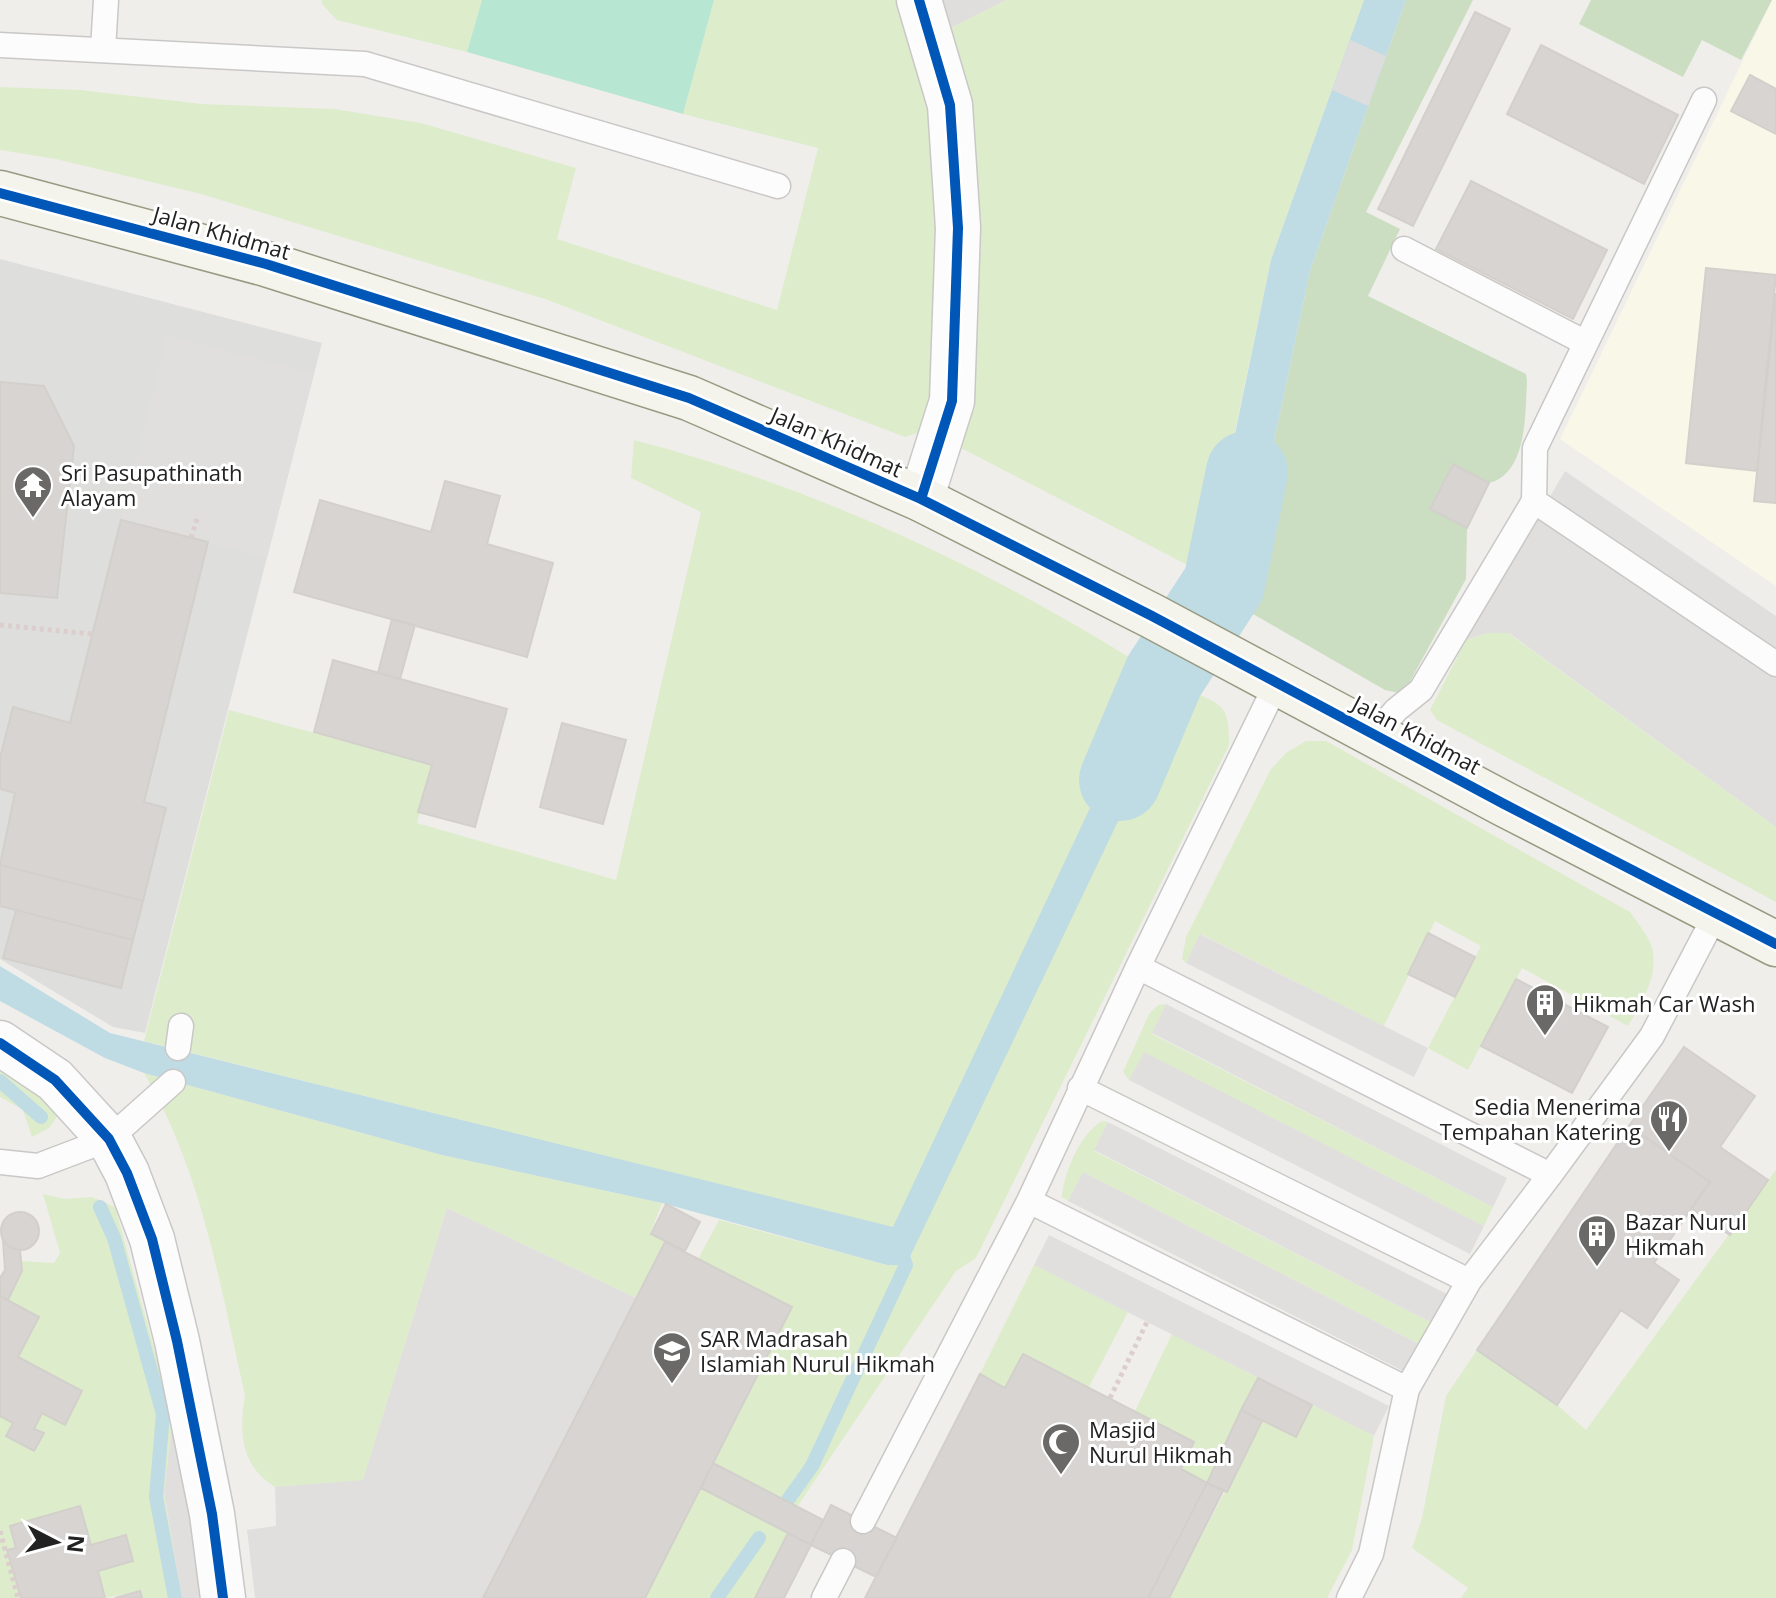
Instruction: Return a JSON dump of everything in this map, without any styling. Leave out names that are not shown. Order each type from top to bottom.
[{"type":"street","points":[[919,0],[950,105],[958,228],[952,401],[921,499]]},
{"type":"street","name":"Jalan Khidmat","points":[[0,193],[266,264],[689,398],[921,499],[1152,616],[1504,804],[1776,944]]},
{"type":"street","points":[[0,1043],[55,1080],[109,1139],[127,1173],[152,1239],[177,1341],[210,1499],[223,1598]]},
{"type":"lane","points":[[103,50],[106,0]]},
{"type":"lane","points":[[0,45],[365,64],[778,186]]},
{"type":"lane","points":[[1376,734],[1396,710],[1421,690],[1534,501],[1535,448],[1704,100]]},
{"type":"lane","points":[[1404,249],[1586,343]]},
{"type":"lane","points":[[1534,501],[1776,664]]},
{"type":"lane","points":[[863,1521],[1029,1201],[1138,967],[1258,672]]},
{"type":"lane","points":[[1349,1598],[1371,1554],[1407,1389],[1469,1281],[1652,1036],[1717,912]]},
{"type":"lane","points":[[1138,967],[1550,1175]]},
{"type":"lane","points":[[0,1162],[38,1166],[109,1139],[173,1082]]},
{"type":"lane","points":[[1080,1088],[1469,1281]]},
{"type":"lane","points":[[1029,1201],[1407,1389]]},
{"type":"lane","points":[[824,1598],[843,1561]]},
{"type":"path","points":[[191,538],[197,519]]},
{"type":"path","points":[[0,625],[92,634]]},
{"type":"path","points":[[1110,1398],[1147,1322]]},
{"type":"path","points":[[0,1531],[18,1598]]},
{"type":"shaded area","points":[[896,0],[1006,0],[949,29],[906,9]]},
{"type":"shaded area","points":[[1772,0],[1776,0],[1776,586],[1560,439]]},
{"type":"shaded area","points":[[0,259],[322,343],[145,1033],[113,1027],[0,959]]},
{"type":"shaded area","points":[[167,336],[314,373],[267,558],[121,520]]},
{"type":"shaded area","points":[[1565,471],[1776,616],[1776,827],[1509,633],[1487,633],[1466,640]]},
{"type":"shaded area","points":[[1200,934],[1428,1048],[1414,1077],[1186,963]]},
{"type":"shaded area","points":[[1166,1004],[1507,1178],[1493,1207],[1152,1033]]},
{"type":"shaded area","points":[[1144,1052],[1484,1226],[1470,1254],[1129,1080]]},
{"type":"shaded area","points":[[1108,1122],[1449,1295],[1434,1324],[1094,1150]]},
{"type":"shaded area","points":[[1083,1172],[1423,1346],[1409,1374],[1068,1201]]},
{"type":"shaded area","points":[[447,1208],[636,1298],[483,1598],[255,1598],[247,1530],[276,1526],[275,1487],[363,1480]]},
{"type":"shaded area","points":[[1049,1235],[1389,1406],[1374,1436],[1034,1265]]},
{"type":"shaded area","points":[[173,1416],[208,1598],[182,1598],[164,1493]]},
{"type":"green space","points":[[322,0],[482,0],[467,52],[337,20]]},
{"type":"green space","points":[[482,0],[714,0],[683,114],[467,52]]},
{"type":"green space","points":[[714,0],[896,0],[906,9],[938,106],[945,227],[931,428],[905,437],[545,299],[201,194],[56,159],[0,150],[0,87],[80,90],[202,104],[334,109],[421,123],[576,168],[557,239],[777,310],[818,148],[683,114]]},
{"type":"green space","points":[[1006,0],[1364,0],[1271,260],[1205,574],[957,446],[949,29]]},
{"type":"green space","points":[[1406,0],[1473,0],[1366,212],[1400,229],[1368,296],[1526,374],[1527,381],[1522,440],[1511,467],[1502,477],[1489,483],[1452,464],[1431,509],[1467,528],[1466,579],[1408,685],[1399,693],[1385,690],[1246,610],[1242,593],[1310,271]]},
{"type":"green space","points":[[1591,0],[1772,0],[1741,60],[1702,40],[1683,77],[1579,24]]},
{"type":"green space","points":[[634,440],[767,481],[897,534],[1023,596],[1143,666],[1144,693],[894,1228],[144,1041],[229,710],[432,765],[417,823],[616,880],[701,512],[631,478]]},
{"type":"green space","points":[[1487,633],[1508,633],[1776,827],[1776,902],[1437,720],[1430,710],[1466,640]]},
{"type":"green space","points":[[1185,688],[1215,702],[1225,713],[1229,745],[976,1258],[956,1271],[797,1507],[713,1463],[792,1307],[698,1259],[719,1220],[887,1265]]},
{"type":"green space","points":[[1306,741],[1326,741],[1630,912],[1648,938],[1654,961],[1650,984],[1628,1026],[1522,968],[1468,1070],[1428,1048],[1481,946],[1435,921],[1384,1026],[1201,934],[1186,963],[1182,959],[1186,937],[1271,769],[1286,753]]},
{"type":"green space","points":[[1166,1004],[1152,1034],[1493,1207],[1484,1226],[1144,1053],[1129,1080],[1123,1072],[1149,1014],[1158,1005]]},
{"type":"green space","points":[[0,1069],[34,1088],[59,1114],[49,1128],[32,1137],[23,1110],[0,1097]]},
{"type":"green space","points":[[144,1073],[442,1155],[662,1203],[650,1234],[665,1242],[636,1298],[447,1208],[363,1481],[275,1487],[255,1469],[245,1447],[242,1422],[245,1395],[207,1230],[181,1149]]},
{"type":"green space","points":[[1102,1121],[1108,1122],[1094,1151],[1434,1324],[1423,1346],[1083,1172],[1068,1201],[1062,1197],[1074,1154]]},
{"type":"green space","points":[[1776,1170],[1776,1598],[1461,1598],[1468,1588],[1412,1548],[1422,1518],[1446,1396],[1477,1350],[1557,1405],[1586,1430]]},
{"type":"green space","points":[[43,1194],[64,1199],[92,1197],[115,1207],[173,1416],[164,1493],[182,1598],[142,1598],[140,1591],[105,1598],[98,1571],[126,1535],[91,1545],[79,1506],[10,1526],[16,1548],[7,1550],[21,1598],[0,1598],[0,1416],[13,1423],[7,1436],[34,1450],[44,1434],[34,1429],[42,1413],[65,1425],[82,1391],[18,1357],[39,1317],[8,1300],[22,1271],[21,1261],[54,1263],[60,1253]]},
{"type":"green space","points":[[1034,1265],[1128,1312],[1089,1387],[1024,1354],[1005,1388],[980,1374]]},
{"type":"green space","points":[[1172,1334],[1258,1378],[1207,1483],[1181,1469],[1194,1442],[1135,1411]]},
{"type":"green space","points":[[1312,1405],[1374,1436],[1352,1550],[1327,1598],[1169,1598],[1262,1421],[1296,1437]]},
{"type":"green space","points":[[701,1488],[788,1533],[755,1598],[645,1598]]},
{"type":"water","points":[[1364,0],[1406,0],[1310,271],[1242,593],[1206,574],[1271,260]]},
{"type":"water","points":[[1143,666],[1185,688],[1144,767],[906,1265],[887,1265],[662,1203],[442,1155],[144,1073],[105,1058],[0,1001],[0,966],[110,1033],[893,1227],[1144,693]]},
{"type":"pier","points":[[1350,40],[1386,56],[1368,106],[1332,90]]},
{"type":"building","points":[[1475,12],[1510,29],[1413,226],[1378,209]]},
{"type":"building","points":[[1541,45],[1678,115],[1644,184],[1507,114]]},
{"type":"building","points":[[1750,75],[1776,89],[1776,134],[1731,111]]},
{"type":"building","points":[[1471,181],[1607,250],[1573,319],[1436,249]]},
{"type":"building","points":[[1706,268],[1776,275],[1757,471],[1686,463]]},
{"type":"building","points":[[1776,293],[1776,503],[1754,501]]},
{"type":"building","name":"Sri Pasupathinath Alayam","points":[[0,382],[44,386],[74,446],[57,598],[0,593]]},
{"type":"building","points":[[1453,464],[1489,483],[1467,528],[1430,509]]},
{"type":"building","points":[[445,481],[500,496],[487,544],[553,563],[527,657],[294,592],[320,500],[431,532]]},
{"type":"building","points":[[121,520],[208,542],[144,802],[166,808],[143,901],[0,865],[15,793],[0,789],[0,758],[13,707],[70,723]]},
{"type":"building","points":[[392,619],[415,625],[400,679],[378,673]]},
{"type":"building","points":[[333,660],[507,709],[475,827],[418,812],[432,765],[314,732]]},
{"type":"building","points":[[562,723],[626,740],[603,824],[540,807]]},
{"type":"building","points":[[0,865],[143,901],[133,940],[0,906]]},
{"type":"building","points":[[16,910],[133,940],[121,988],[3,958]]},
{"type":"building","points":[[1428,933],[1475,957],[1455,997],[1408,974]]},
{"type":"building","name":"Hikmah Car Wash","points":[[1516,979],[1608,1027],[1572,1093],[1481,1046]]},
{"type":"building","points":[[1684,1047],[1755,1096],[1720,1147],[1768,1180],[1730,1235],[1691,1208],[1710,1182],[1629,1126]]},
{"type":"building","name":"Bazar Nurul Hikmah","points":[[1629,1126],[1710,1182],[1654,1263],[1679,1280],[1647,1328],[1621,1310],[1557,1405],[1477,1350]]},
{"type":"building","points":[[666,1204],[700,1222],[685,1251],[651,1234]]},
{"type":"building","points":[[20,1212],[33,1218],[39,1231],[33,1244],[20,1250],[7,1244],[1,1231],[7,1218]]},
{"type":"building","points":[[3,1240],[11,1248],[20,1250],[22,1271],[8,1300],[0,1296],[0,1278],[5,1270]]},
{"type":"building","name":"SAR Madrasah Islamiah Nurul Hikmah","points":[[665,1242],[792,1307],[645,1598],[483,1598]]},
{"type":"building","points":[[0,1296],[39,1317],[18,1357],[82,1391],[65,1425],[42,1413],[34,1429],[44,1433],[34,1451],[6,1436],[13,1423],[0,1416]]},
{"type":"building","name":"Masjid Nurul Hikmah","points":[[1023,1354],[1194,1442],[1181,1469],[1207,1483],[1148,1598],[865,1598],[980,1374],[1005,1388]]},
{"type":"building","points":[[1258,1378],[1312,1405],[1296,1437],[1241,1410]]},
{"type":"building","points":[[1241,1410],[1262,1421],[1227,1492],[1207,1483]]},
{"type":"building","points":[[713,1463],[823,1520],[811,1545],[701,1488]]},
{"type":"building","points":[[1207,1483],[1223,1491],[1169,1598],[1148,1598]]},
{"type":"building","points":[[831,1505],[897,1538],[876,1577],[811,1545]]},
{"type":"building","points":[[80,1506],[91,1545],[126,1535],[133,1561],[98,1571],[105,1598],[21,1598],[7,1550],[16,1548],[10,1526]]},
{"type":"building","points":[[788,1533],[811,1545],[784,1598],[755,1598]]},
{"type":"building","points":[[140,1591],[142,1598],[115,1598]]},
{"type":"waterway","points":[[1120,780],[1164,676],[1224,584],[1247,472]]},
{"type":"waterway","points":[[0,1081],[41,1117]]},
{"type":"waterway","points":[[100,1207],[114,1238],[163,1414],[156,1497],[175,1598]]},
{"type":"waterway","points":[[785,1504],[812,1466],[906,1265],[900,1248]]},
{"type":"waterway","points":[[717,1598],[759,1538]]},
{"type":"cycle path","points":[[919,0],[950,105],[958,228],[952,401],[921,499]]},
{"type":"cycle path","points":[[0,193],[266,264],[689,398],[921,499],[1152,616],[1504,804],[1776,944]]},
{"type":"cycle path","points":[[0,1043],[55,1080],[109,1139],[127,1173],[152,1239],[177,1341],[212,1514],[223,1598]]},
{"type":"place","name":"Sri Pasupathinath Alayam","points":[[33,519]]},
{"type":"place","name":"Hikmah Car Wash","points":[[1545,1037]]},
{"type":"place","name":"Sedia Menerima Tempahan Katering","points":[[1669,1153]]},
{"type":"place","name":"Bazar Nurul Hikmah","points":[[1597,1268]]},
{"type":"place","name":"SAR Madrasah Islamiah Nurul Hikmah","points":[[672,1385]]},
{"type":"place","name":"Masjid Nurul Hikmah","points":[[1061,1476]]}]
